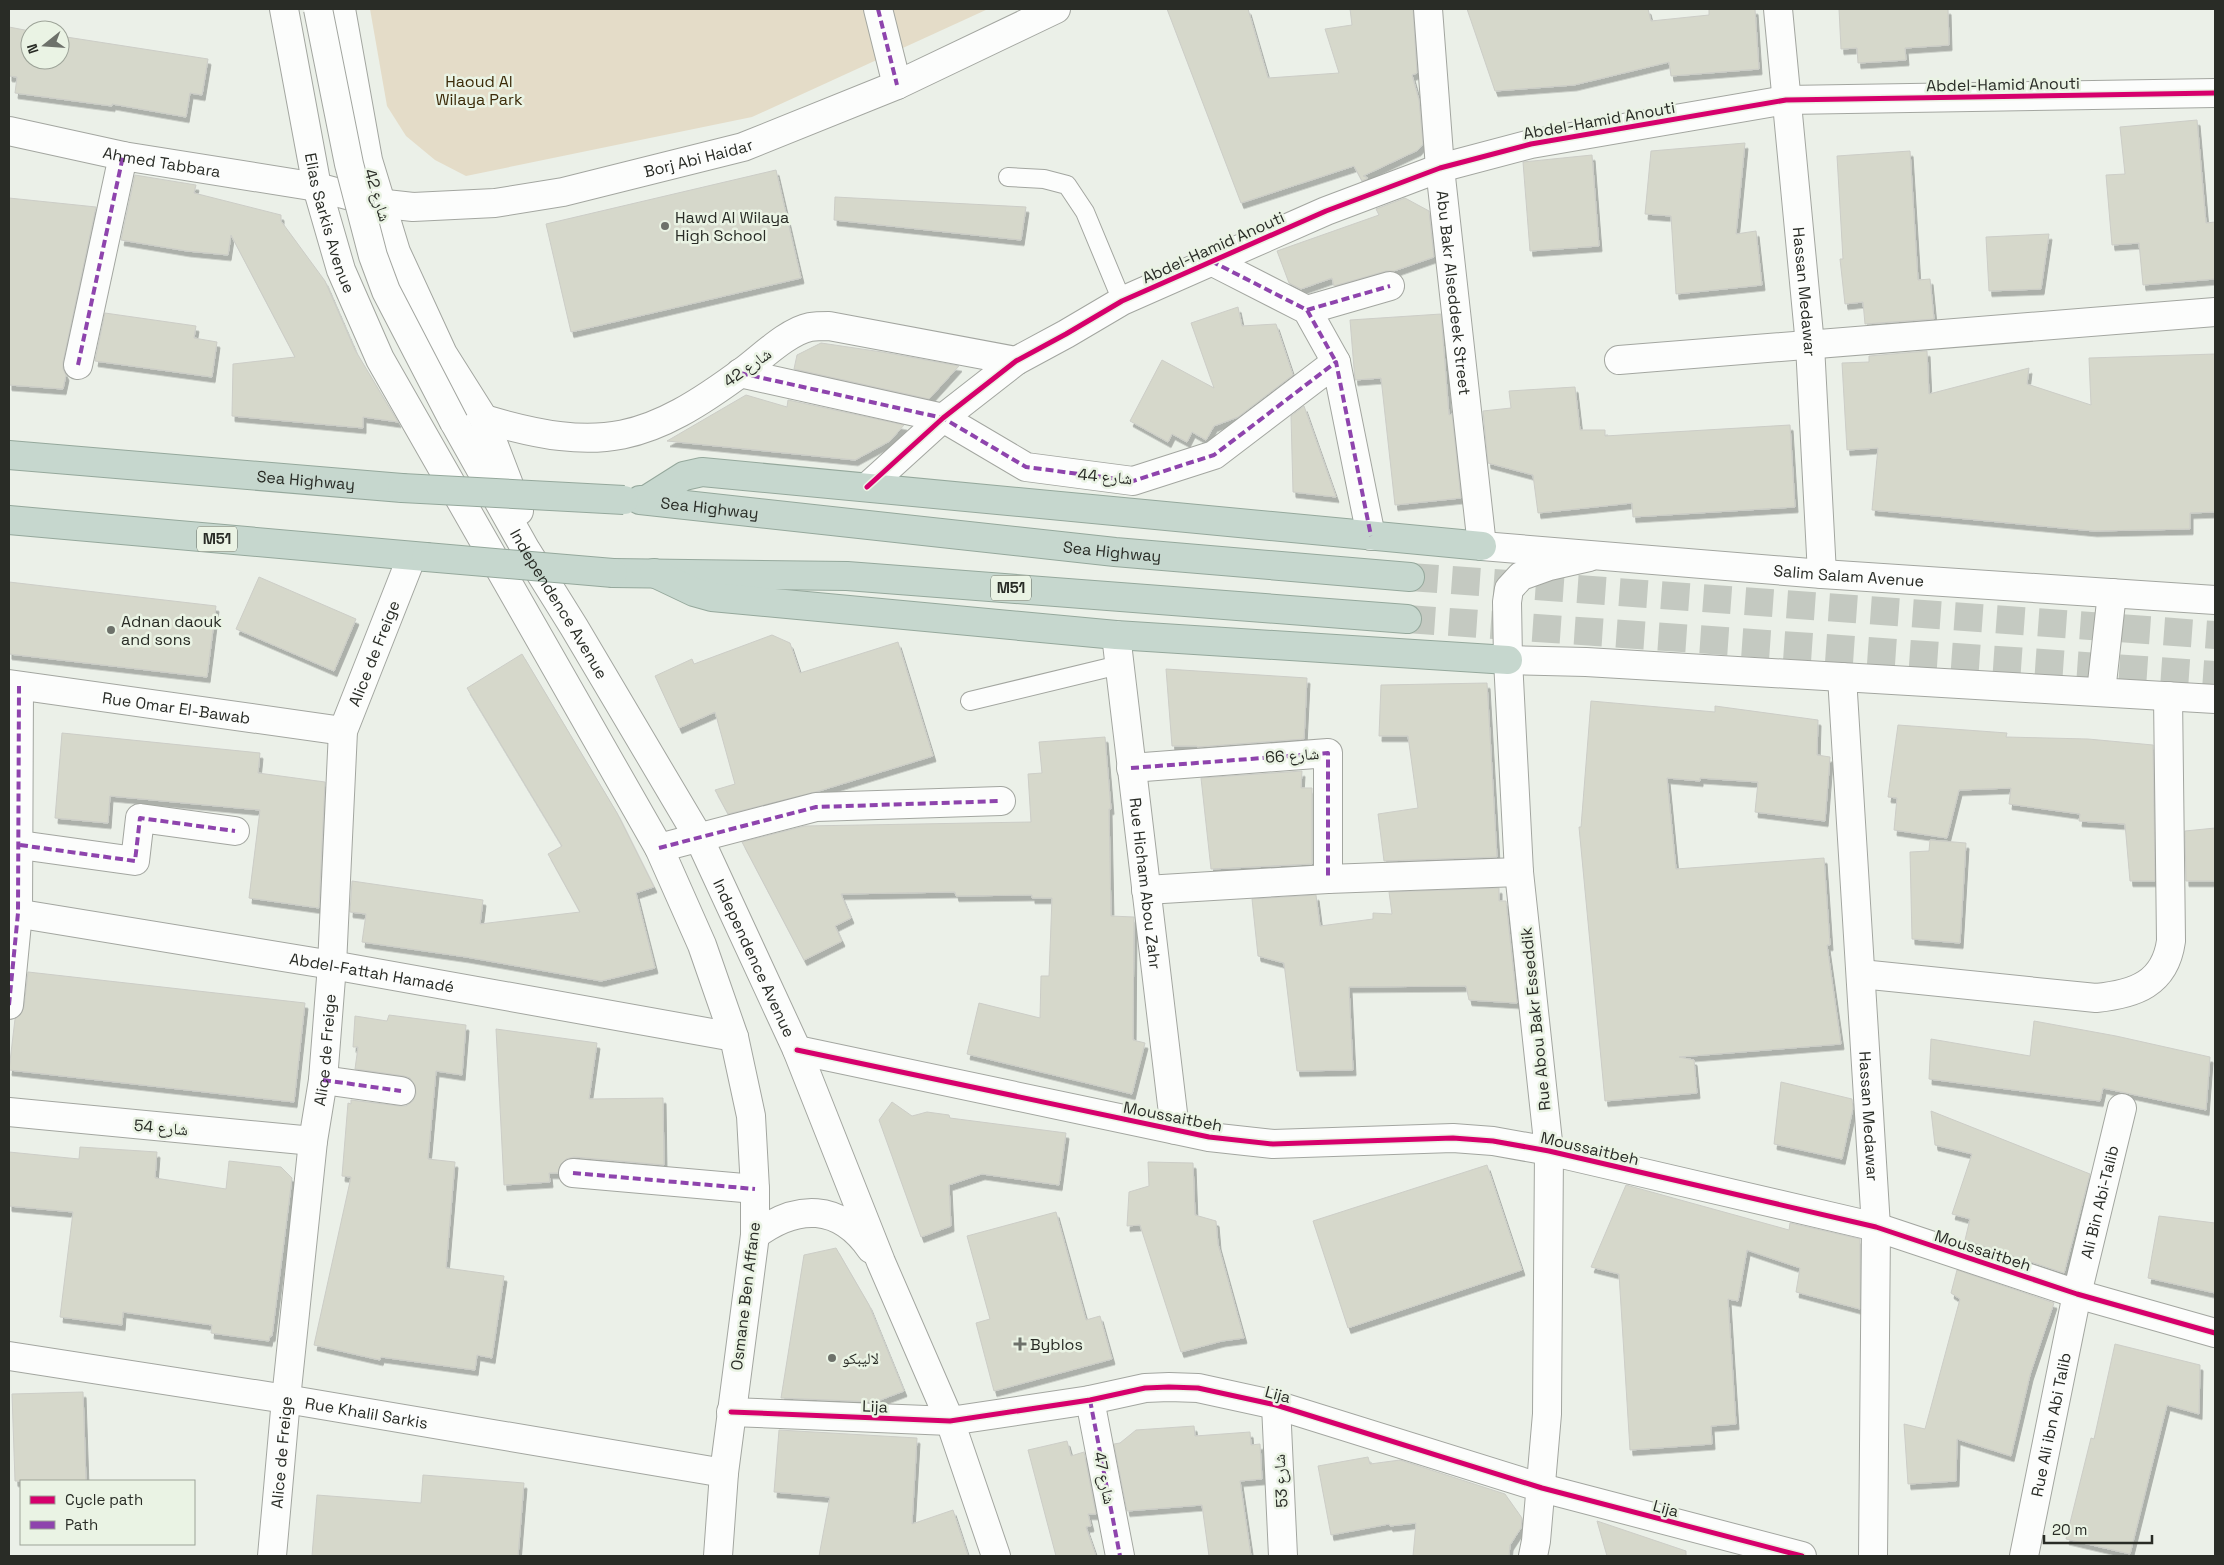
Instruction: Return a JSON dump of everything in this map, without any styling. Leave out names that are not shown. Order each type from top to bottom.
[{"type":"highway","name":"Sea Highway","points":[[9,455],[402,488],[635,500],[1115,552],[1410,577]]},
{"type":"highway","points":[[635,500],[684,476],[702,472],[1482,546]]},
{"type":"highway","name":"M51","points":[[9,520],[613,573],[847,576],[1408,619]]},
{"type":"highway","points":[[654,573],[694,592],[712,597],[1116,635],[1508,660]]},
{"type":"street","name":"Elias Sarkis Avenue","points":[[284,9],[317,188],[341,270],[380,360],[416,423]]},
{"type":"street","name":"Elias Sarkis Avenue","points":[[318,9],[349,164],[373,256],[394,308],[454,422]]},
{"type":"street","name":"شارع 42","points":[[341,9],[368,160],[396,252],[443,354],[484,419],[549,586]]},
{"type":"street","points":[[878,9],[897,85]]},
{"type":"street","name":"Borj Abi Haidar","points":[[317,188],[381,204],[413,207],[449,207],[495,203],[564,192],[743,147],[897,85],[1056,9]]},
{"type":"street","name":"Abu Bakr Alseddeek Street","points":[[1428,9],[1440,168],[1482,546]]},
{"type":"street","name":"Hassan Medawar","points":[[1778,9],[1810,345],[1822,574]]},
{"type":"street","name":"Abdel-Hamid Anouti","points":[[867,487],[943,418],[1016,361],[1122,300],[1326,210],[1440,168],[1531,144],[1786,100],[2215,93]]},
{"type":"street","name":"Ahmed Tabbara","points":[[9,131],[123,156],[317,188]]},
{"type":"street","points":[[78,365],[123,156]]},
{"type":"street","points":[[1211,261],[1307,310],[1336,362],[1371,536]]},
{"type":"street","points":[[1307,310],[1390,286]]},
{"type":"street","points":[[1619,360],[2215,312]]},
{"type":"street","name":"شارع 42","points":[[484,419],[546,436],[573,439],[607,438],[647,429],[664,422],[740,373],[794,333],[809,327],[829,326],[1016,361]]},
{"type":"street","name":"شارع 44","points":[[740,373],[943,418],[1026,467],[1133,481],[1214,455],[1336,362]]},
{"type":"street","name":"Independence Avenue","points":[[454,422],[526,550],[700,838],[797,1050],[881,1262],[950,1421],[996,1556]]},
{"type":"street","name":"Independence Avenue","points":[[416,423],[659,848],[702,946],[734,1036]]},
{"type":"street","points":[[484,542],[526,550]]},
{"type":"street","name":"Salim Salam Avenue","points":[[1482,546],[1822,574],[2215,600]]},
{"type":"street","name":"Rue Abou Bakr Esseddik","points":[[1541,1551],[1542,1488],[1547,1414],[1549,1151],[1519,872],[1506,621],[1509,589],[1521,576],[1549,566],[1597,555]]},
{"type":"street","name":"Alice de Freige","points":[[272,1556],[286,1399],[313,1142],[323,1080],[332,965],[342,731],[419,557]]},
{"type":"street","points":[[2101,692],[2112,593]]},
{"type":"street","name":"Rue Hicham Abou Zahr","points":[[1116,635],[1175,1130]]},
{"type":"street","points":[[1508,660],[1596,663],[2215,699]]},
{"type":"street","name":"Hassan Medawar","points":[[1842,678],[1876,1227],[1873,1556]]},
{"type":"street","points":[[9,1005],[20,845],[14,685]]},
{"type":"street","name":"Rue Omar El-Bawab","points":[[14,685],[342,731]]},
{"type":"street","points":[[1861,974],[2096,998],[2134,990],[2149,982],[2161,971],[2169,958],[2171,941],[2168,696]]},
{"type":"street","name":"شارع 66","points":[[1131,768],[1328,753],[1328,878]]},
{"type":"street","points":[[659,848],[816,807],[1001,801]]},
{"type":"street","points":[[20,845],[135,860],[140,818],[235,831]]},
{"type":"street","points":[[1146,890],[1328,878],[1519,872]]},
{"type":"street","name":"Abdel-Fattah Hamadé","points":[[14,913],[332,965],[734,1036]]},
{"type":"street","name":"Osmane Ben Affane","points":[[718,1556],[724,1473],[754,1235],[755,1189],[751,1116],[734,1036]]},
{"type":"street","name":"Moussaitbeh","points":[[797,1050],[1238,1142],[1273,1144],[1453,1138],[1549,1151],[1876,1227],[2077,1294],[2215,1333]]},
{"type":"street","points":[[323,1080],[401,1092]]},
{"type":"street","name":"Ali Bin Abi-Talib","points":[[2077,1294],[2122,1108]]},
{"type":"street","name":"شارع 54","points":[[9,1112],[313,1142]]},
{"type":"street","points":[[572,1173],[755,1189]]},
{"type":"street","points":[[754,1235],[777,1220],[788,1216],[812,1213],[824,1215],[836,1218],[862,1235],[881,1262]]},
{"type":"street","name":"Rue Ali ibn Abi Talib","points":[[2024,1556],[2077,1294]]},
{"type":"street","name":"Rue Khalil Sarkis","points":[[9,1356],[286,1399],[724,1473]]},
{"type":"street","name":"Lija","points":[[732,1412],[950,1421],[1090,1400],[1146,1388],[1198,1388],[1276,1405],[1542,1488],[1802,1556]]},
{"type":"street","name":"شارع 47","points":[[1090,1400],[1120,1556]]},
{"type":"street","name":"شارع 53","points":[[1276,1405],[1283,1556]]},
{"type":"lane","points":[[1008,177],[1044,178],[1067,184],[1085,212],[1122,300]]},
{"type":"lane","points":[[970,701],[1119,665]]},
{"type":"green space","name":"Haoud Al Wilaya Park","points":[[370,9],[988,9],[752,117],[466,176],[435,160],[406,136],[387,106]]},
{"type":"building","points":[[1167,9],[1248,9],[1268,78],[1339,73],[1325,29],[1352,25],[1350,9],[1413,9],[1417,73],[1412,75],[1419,100],[1423,144],[1418,150],[1363,176],[1368,178],[1362,181],[1354,166],[1241,203]]},
{"type":"building","points":[[1467,9],[1648,9],[1651,21],[1709,15],[1709,9],[1755,9],[1759,69],[1671,76],[1669,62],[1574,85],[1495,91]]},
{"type":"building","points":[[1839,9],[1948,9],[1949,45],[1905,48],[1906,60],[1858,63],[1857,48],[1841,49]]},
{"type":"building","points":[[9,27],[20,29],[20,70],[70,70],[70,38],[208,59],[202,95],[190,93],[186,117],[112,104],[112,106],[15,93],[17,77],[9,76]]},
{"type":"building","points":[[2197,120],[2206,223],[2215,222],[2215,279],[2143,285],[2139,243],[2112,245],[2106,175],[2125,174],[2120,127]]},
{"type":"building","points":[[1745,143],[1736,234],[1756,231],[1762,285],[1676,294],[1671,216],[1645,214],[1651,151]]},
{"type":"building","points":[[1910,151],[1918,280],[1930,279],[1934,319],[1865,324],[1863,302],[1845,304],[1840,259],[1843,259],[1837,156]]},
{"type":"building","points":[[1592,155],[1599,246],[1530,251],[1523,162]]},
{"type":"building","points":[[776,170],[801,278],[571,332],[546,224]]},
{"type":"building","points":[[135,175],[196,185],[194,193],[281,215],[281,221],[325,281],[355,350],[398,422],[363,417],[363,428],[232,416],[233,364],[295,357],[231,235],[228,255],[187,251],[121,240]]},
{"type":"building","points":[[835,197],[1026,207],[1021,240],[834,220]]},
{"type":"building","points":[[9,198],[96,207],[63,362],[63,369],[66,375],[63,389],[9,385]]},
{"type":"building","points":[[1405,198],[1429,211],[1434,257],[1394,271],[1386,271],[1334,286],[1332,278],[1301,289],[1289,283],[1277,251],[1379,215],[1376,209]]},
{"type":"building","points":[[2049,234],[2041,289],[1989,291],[1986,237]]},
{"type":"building","points":[[1238,307],[1242,326],[1276,324],[1293,375],[1238,417],[1214,426],[1206,440],[1192,432],[1187,442],[1172,434],[1168,442],[1130,421],[1162,360],[1214,388],[1191,323]]},
{"type":"building","points":[[105,313],[196,326],[194,338],[217,342],[212,377],[95,361]]},
{"type":"building","points":[[1441,314],[1449,415],[1452,414],[1461,498],[1395,505],[1381,378],[1355,380],[1350,320]]},
{"type":"building","points":[[821,343],[959,366],[929,399],[794,369],[797,355]]},
{"type":"building","points":[[1927,351],[1929,394],[2029,368],[2027,384],[2091,405],[2089,358],[2215,354],[2215,512],[2190,513],[2190,529],[2094,531],[1872,510],[1878,448],[1847,450],[1842,363],[1869,362],[1869,356]]},
{"type":"building","points":[[1575,387],[1580,430],[1605,430],[1605,436],[1790,425],[1795,507],[1633,517],[1632,503],[1538,513],[1533,475],[1488,463],[1483,411],[1511,408],[1509,391]]},
{"type":"building","points":[[746,395],[787,407],[788,400],[904,425],[890,441],[855,460],[667,441]]},
{"type":"building","points":[[1304,406],[1336,497],[1293,492],[1291,416]]},
{"type":"building","points":[[259,577],[356,619],[334,671],[236,629]]},
{"type":"building","name":"Adnan daouk and sons","points":[[9,582],[216,606],[207,677],[9,654]]},
{"type":"building","points":[[772,635],[790,643],[800,673],[898,642],[933,756],[819,791],[728,814],[715,790],[735,784],[715,712],[679,728],[655,676],[692,659],[694,664]]},
{"type":"building","points":[[522,654],[617,813],[654,887],[636,893],[655,968],[601,981],[466,957],[362,942],[366,914],[350,912],[352,881],[483,900],[480,924],[580,912],[548,854],[562,846],[467,688]]},
{"type":"building","points":[[1166,669],[1307,678],[1304,739],[1197,747],[1172,746]]},
{"type":"building","points":[[1487,683],[1497,857],[1384,861],[1378,814],[1418,808],[1408,736],[1379,736],[1381,685]]},
{"type":"building","points":[[1591,701],[1715,712],[1715,706],[1818,720],[1817,755],[1830,757],[1825,821],[1755,812],[1758,782],[1700,778],[1700,781],[1667,778],[1676,869],[1824,858],[1830,945],[1827,945],[1841,1044],[1679,1057],[1694,1060],[1697,1093],[1605,1101],[1579,827],[1581,827]]},
{"type":"building","points":[[1898,725],[2007,733],[2006,737],[2088,739],[2153,745],[2155,881],[2130,881],[2125,824],[2079,821],[2080,814],[2009,804],[2011,788],[1959,790],[1947,838],[1894,830],[1897,798],[1888,797]]},
{"type":"building","points":[[62,733],[260,753],[258,773],[325,782],[319,908],[249,898],[260,810],[110,796],[108,823],[55,818]]},
{"type":"building","points":[[1105,737],[1111,809],[1109,809],[1111,916],[1134,917],[1133,1040],[1145,1043],[1132,1094],[967,1054],[979,1003],[1040,1018],[1041,976],[1049,976],[1052,898],[1032,898],[1032,895],[956,896],[955,892],[841,894],[851,918],[835,926],[842,941],[804,960],[742,842],[805,826],[1031,822],[1028,774],[1042,773],[1039,742]]},
{"type":"building","points":[[1302,771],[1301,788],[1312,788],[1312,864],[1211,869],[1201,778]]},
{"type":"building","points":[[2215,828],[2215,881],[2186,881],[2185,831]]},
{"type":"building","points":[[1930,840],[1966,843],[1960,943],[1912,939],[1910,852],[1929,851]]},
{"type":"building","points":[[1499,888],[1499,901],[1506,901],[1517,1003],[1469,1000],[1466,986],[1349,987],[1353,1070],[1297,1071],[1284,963],[1258,956],[1252,899],[1316,895],[1320,926],[1373,919],[1373,913],[1392,914],[1389,892]]},
{"type":"building","points":[[28,972],[305,1003],[294,1102],[9,1070],[15,1019],[21,1014],[24,1007]]},
{"type":"building","points":[[389,1015],[466,1025],[462,1075],[436,1071],[428,1159],[455,1162],[446,1268],[504,1276],[492,1358],[477,1355],[475,1370],[381,1357],[380,1360],[314,1345],[351,1177],[342,1176],[348,1103],[351,1104],[351,1100],[406,1106],[413,1101],[416,1094],[415,1085],[410,1078],[355,1069],[358,1047],[353,1047],[355,1016],[387,1021]]},
{"type":"building","points":[[2034,1021],[2116,1036],[2210,1057],[2206,1110],[2103,1088],[2100,1101],[1929,1079],[1931,1039],[2030,1056]]},
{"type":"building","points":[[496,1029],[597,1043],[589,1099],[663,1098],[664,1165],[574,1157],[566,1159],[561,1164],[558,1173],[549,1173],[550,1182],[504,1185]]},
{"type":"building","points":[[1781,1082],[1852,1099],[1853,1108],[1842,1159],[1774,1144]]},
{"type":"building","points":[[892,1102],[912,1116],[927,1112],[949,1115],[950,1118],[1066,1133],[1059,1185],[982,1174],[949,1185],[951,1226],[921,1237],[879,1120]]},
{"type":"building","points":[[1931,1111],[2090,1174],[2064,1273],[1965,1240],[1970,1219],[1952,1214],[1972,1154],[1935,1145]]},
{"type":"building","points":[[80,1147],[157,1152],[155,1178],[226,1189],[229,1161],[281,1167],[292,1178],[272,1336],[270,1336],[269,1341],[211,1333],[212,1325],[123,1312],[122,1325],[60,1317],[73,1212],[9,1206],[9,1152],[79,1159]]},
{"type":"building","points":[[1148,1162],[1193,1163],[1195,1215],[1216,1221],[1218,1244],[1244,1338],[1222,1341],[1181,1352],[1140,1225],[1127,1226],[1129,1192],[1149,1186]]},
{"type":"building","points":[[1487,1165],[1522,1270],[1348,1328],[1313,1221]]},
{"type":"building","points":[[1626,1185],[1789,1230],[1790,1223],[1860,1239],[1860,1309],[1796,1292],[1800,1268],[1747,1250],[1738,1301],[1728,1299],[1736,1424],[1711,1426],[1712,1444],[1630,1450],[1619,1274],[1591,1267]]},
{"type":"building","points":[[1056,1212],[1086,1320],[1100,1316],[1112,1359],[994,1391],[976,1323],[990,1319],[967,1236]]},
{"type":"building","points":[[2159,1216],[2215,1223],[2215,1293],[2148,1278]]},
{"type":"building","points":[[836,1248],[869,1305],[904,1391],[875,1402],[781,1398],[804,1255]]},
{"type":"building","points":[[1957,1270],[2054,1303],[2030,1375],[2011,1456],[1957,1439],[1956,1481],[1908,1484],[1904,1424],[1925,1429],[1960,1299],[1951,1293]]},
{"type":"building","points":[[2115,1344],[2200,1365],[2199,1414],[2167,1405],[2130,1554],[2066,1539],[2091,1438],[2094,1439]]},
{"type":"building","points":[[83,1392],[86,1480],[15,1481],[12,1394]]},
{"type":"building","points":[[1194,1426],[1195,1436],[1250,1432],[1251,1445],[1260,1444],[1262,1479],[1240,1481],[1251,1556],[1209,1556],[1202,1505],[1127,1511],[1114,1444],[1120,1443],[1136,1430]]},
{"type":"building","points":[[779,1430],[917,1438],[912,1524],[953,1510],[968,1556],[819,1556],[830,1497],[774,1492]]},
{"type":"building","points":[[1067,1441],[1071,1456],[1084,1452],[1096,1514],[1088,1514],[1091,1526],[1086,1527],[1096,1556],[1056,1556],[1028,1450]]},
{"type":"building","points":[[1368,1457],[1370,1464],[1400,1460],[1505,1494],[1522,1518],[1521,1528],[1510,1545],[1509,1556],[1413,1556],[1416,1523],[1390,1526],[1389,1524],[1331,1535],[1318,1466]]},
{"type":"building","points":[[423,1475],[524,1483],[518,1556],[312,1556],[317,1495],[421,1503]]},
{"type":"building","points":[[1597,1521],[1686,1551],[1686,1556],[1607,1556]]},
{"type":"tunnel","points":[[1410,577],[2215,635]]},
{"type":"tunnel","points":[[1407,619],[2215,675]]},
{"type":"marked path","points":[[878,9],[897,85]]},
{"type":"marked path","points":[[78,365],[123,156]]},
{"type":"marked path","points":[[1211,261],[1307,310],[1336,362]]},
{"type":"marked path","points":[[1307,310],[1390,286]]},
{"type":"marked path","points":[[740,373],[943,418],[1026,467],[1133,481],[1214,455],[1336,362],[1371,536]]},
{"type":"marked path","points":[[9,1005],[18,913],[19,686]]},
{"type":"marked path","points":[[1131,768],[1328,753],[1328,879]]},
{"type":"marked path","points":[[659,848],[816,807],[1001,801]]},
{"type":"marked path","points":[[20,845],[135,861],[140,818],[235,831]]},
{"type":"marked path","points":[[323,1080],[401,1091]]},
{"type":"marked path","points":[[573,1173],[755,1189]]},
{"type":"marked path","points":[[1090,1400],[1120,1556]]},
{"type":"cycle path","points":[[867,487],[943,418],[1016,361],[1122,301],[1326,211],[1440,168],[1531,144],[1786,100],[2215,93]]},
{"type":"cycle path","points":[[797,1050],[1209,1137],[1273,1144],[1453,1138],[1493,1141],[1549,1151],[1876,1227],[2077,1294],[2215,1333]]},
{"type":"cycle path","points":[[731,1412],[950,1421],[1090,1400],[1145,1388],[1198,1388],[1276,1405],[1542,1488],[1802,1556]]},
{"type":"place","name":"Hawd Al Wilaya High School","points":[[665,226]]},
{"type":"place","name":"Adnan daouk and sons","points":[[111,630]]},
{"type":"place","name":"Byblos","points":[[1020,1344]]},
{"type":"place","name":"لاليبكو","points":[[832,1358]]}]
